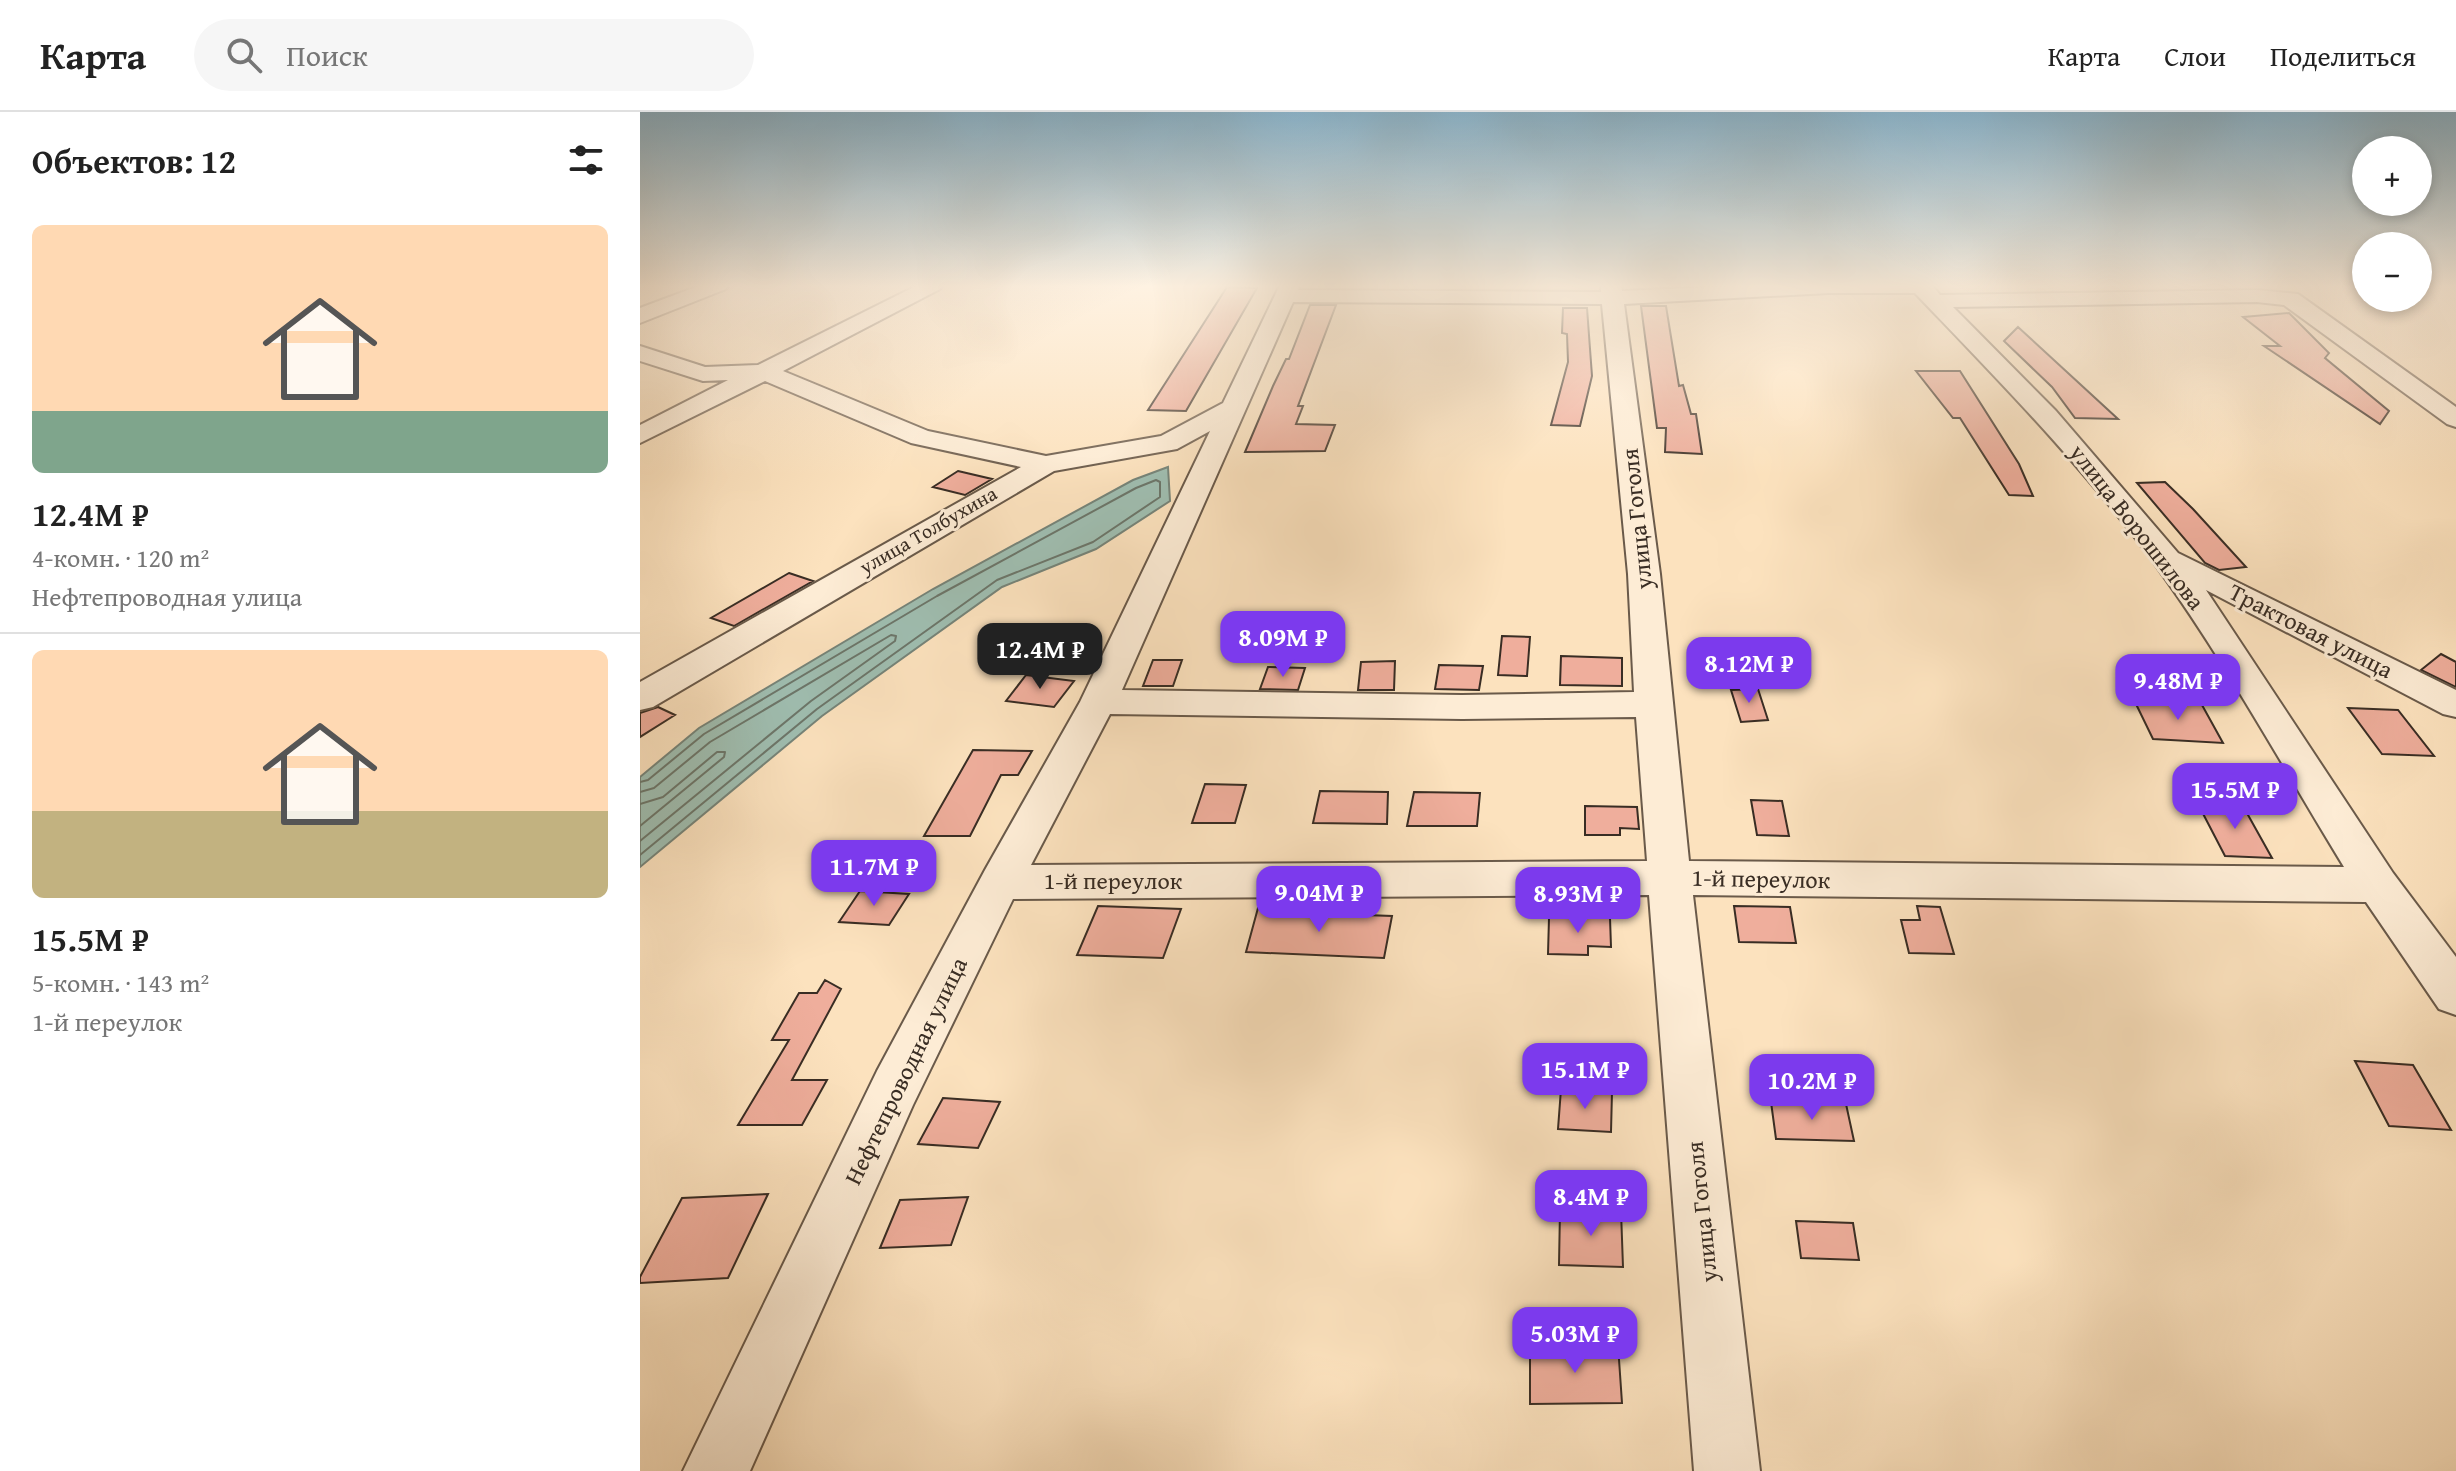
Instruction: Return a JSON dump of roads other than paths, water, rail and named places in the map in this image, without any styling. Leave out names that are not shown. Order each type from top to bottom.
[{"type":"street","points":[[640,435],[810,348]]},
{"type":"street","name":"Нефтепроводная улица","points":[[716,1471],[895,1088],[1000,882],[1098,702],[1261,348]]},
{"type":"street","name":"улица Гоголя","points":[[1618,348],[1644,574],[1669,878],[1727,1471]]},
{"type":"street","name":"улица Ворошилова","points":[[1982,348],[2047,416],[2166,558],[2204,611],[2378,885],[2456,994]]},
{"type":"street","points":[[2360,348],[2456,419]]},
{"type":"street","points":[[640,353],[703,374],[764,372],[920,437],[1046,464]]},
{"type":"street","name":"улица Толбухина","points":[[640,698],[1046,464],[1168,443],[1233,408]]},
{"type":"street","name":"Трактовая улица","points":[[2166,558],[2456,705]]},
{"type":"street","points":[[1098,702],[1462,707],[1653,704]]},
{"type":"street","name":"1-й переулок","points":[[1000,882],[1669,878],[2378,885]]},
{"type":"water","points":[[1168,467],[1170,501],[1096,549],[1002,587],[822,716],[640,867],[640,777],[699,728],[933,589],[1133,480]]}]
